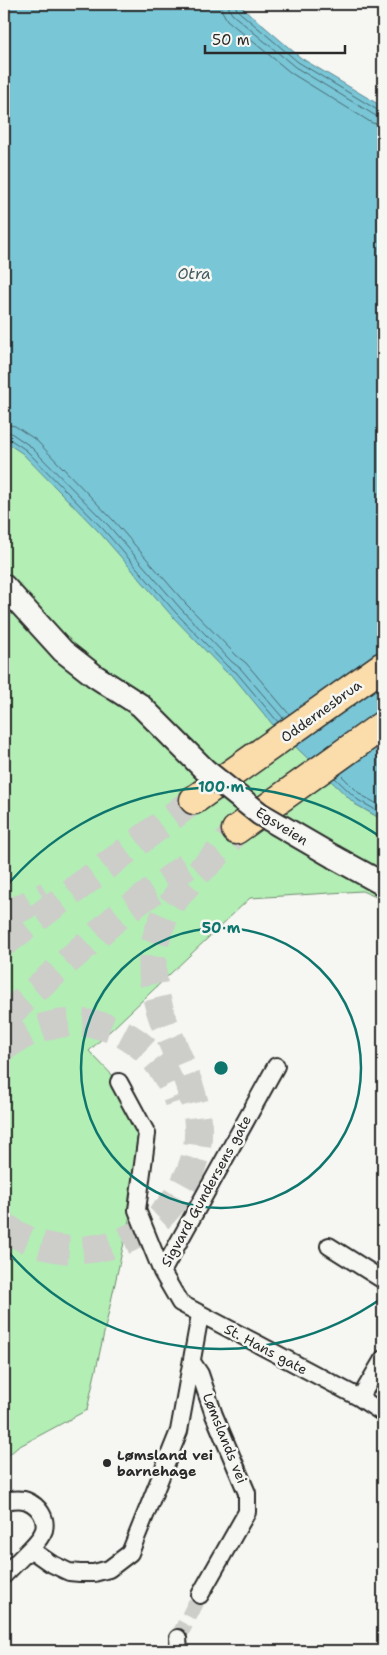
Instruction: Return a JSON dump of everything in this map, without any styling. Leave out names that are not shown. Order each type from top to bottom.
[{"type":"highway","name":"Oddernesbrua","points":[[194,800],[383,666]]},
{"type":"highway","points":[[236,830],[383,725]]},
{"type":"street","name":"Egsveien","points":[[4,586],[63,651],[95,676],[124,693],[155,718],[205,770],[260,814],[281,828],[383,884]]},
{"type":"street","name":"Sigvard Gundersens gate","points":[[162,1272],[276,1066]]},
{"type":"street","name":"Sigvard Gundersens gate","points":[[119,1082],[147,1134],[136,1210],[162,1272]]},
{"type":"street","points":[[328,1246],[383,1280]]},
{"type":"street","name":"St. Hans gate","points":[[162,1272],[180,1303],[360,1398],[383,1413]]},
{"type":"street","name":"Lømslands vei","points":[[30,1549],[50,1563],[69,1572],[80,1573],[94,1573],[109,1569],[130,1552],[179,1431],[200,1315]]},
{"type":"street","points":[[360,1398],[383,1359]]},
{"type":"street","name":"Lømslands vei","points":[[192,1362],[200,1374],[214,1415],[247,1494],[247,1512],[200,1595]]},
{"type":"street","points":[[4,1501],[16,1499],[27,1501],[37,1507],[44,1518],[44,1531],[30,1549],[4,1575]]},
{"type":"green space","points":[[4,155],[355,804],[383,820],[383,900],[362,891],[250,898],[89,1051],[116,1079],[143,1119],[131,1211],[87,1410],[18,1447],[4,1459]]},
{"type":"water","name":"Otra","points":[[4,4],[238,4],[301,58],[383,107],[383,820],[355,804],[273,725],[232,675],[226,672],[172,616],[100,533],[22,453],[4,441]]},
{"type":"tunnel","points":[[4,943],[194,800]]},
{"type":"tunnel","points":[[4,1226],[30,1241],[43,1245],[72,1250],[101,1248],[124,1241],[142,1231],[158,1219],[177,1196],[193,1163],[198,1131],[194,1102],[185,1073],[162,1015],[154,985],[153,953],[160,927],[172,903],[187,884],[220,851],[236,830]]},
{"type":"tunnel","points":[[4,1018],[115,919],[195,860]]},
{"type":"tunnel","points":[[4,914],[15,911],[47,895]]},
{"type":"tunnel","points":[[4,1047],[26,1034],[51,1025],[87,1023],[105,1027],[122,1033],[150,1054],[162,1068],[178,1102]]},
{"type":"tunnel","points":[[178,1638],[200,1595]]},
{"type":"place","name":"Lømsland vei barnehage","points":[[107,1463]]}]
